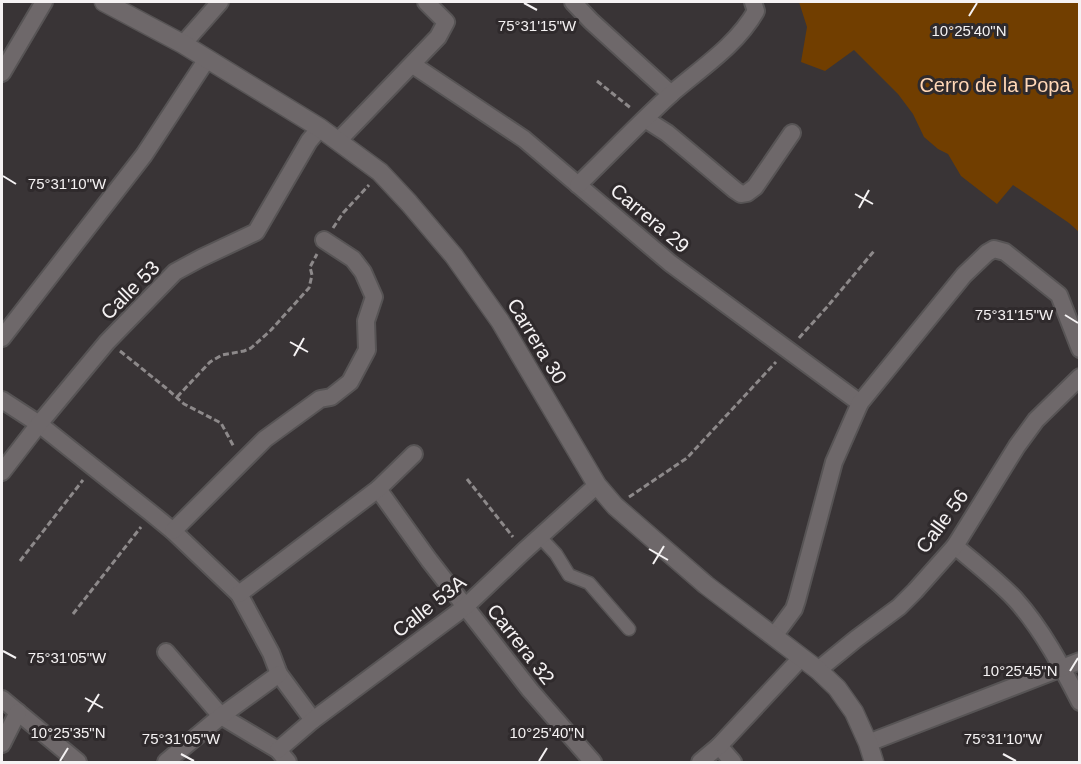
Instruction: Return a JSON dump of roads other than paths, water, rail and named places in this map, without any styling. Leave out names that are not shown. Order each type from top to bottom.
[{"type":"street","points":[[2,73],[44,2]]},
{"type":"street","name":"Carrera 30","points":[[104,2],[207,58],[320,128],[380,172],[454,256],[500,321],[597,485],[615,506],[706,585],[818,670],[837,688],[854,712],[874,762]]},
{"type":"street","points":[[183,44],[220,2]]},
{"type":"street","points":[[338,141],[438,37],[446,22],[426,2]]},
{"type":"street","points":[[573,2],[671,94]]},
{"type":"street","points":[[578,185],[671,94],[714,59],[747,26],[756,11],[753,2]]},
{"type":"street","points":[[2,338],[144,155],[207,58]]},
{"type":"street","name":"Carrera 29","points":[[412,64],[524,139],[670,263],[860,403]]},
{"type":"street","points":[[645,119],[667,133],[741,194],[755,187],[792,133]]},
{"type":"street","name":"Calle 53","points":[[2,472],[108,342],[175,272],[256,232],[309,141],[320,128]]},
{"type":"street","points":[[173,531],[265,439],[320,399],[332,397],[350,382],[367,350],[366,321],[374,297],[363,272],[352,259],[324,240]]},
{"type":"street","points":[[774,636],[794,609],[834,462],[860,403],[964,275],[987,253],[994,249],[1005,252],[1059,295],[1080,350]]},
{"type":"street","name":"Calle 56","points":[[818,670],[899,607],[915,591],[955,546],[1036,420],[1080,377]]},
{"type":"street","points":[[2,400],[39,424],[151,513],[240,594],[271,653],[279,674],[313,720]]},
{"type":"street","points":[[240,594],[378,489],[414,454]]},
{"type":"street","name":"Calle 53A","points":[[283,756],[313,720],[465,607],[597,485]]},
{"type":"street","name":"Carrera 32","points":[[378,489],[530,690],[593,762]]},
{"type":"street","points":[[540,537],[556,554],[569,575],[589,583],[629,629]]},
{"type":"street","points":[[955,546],[1015,600],[1043,636],[1080,702]]},
{"type":"street","points":[[166,652],[221,716],[283,756]]},
{"type":"street","points":[[700,762],[719,746],[801,658]]},
{"type":"street","points":[[868,743],[1080,661]]},
{"type":"street","points":[[166,762],[221,716],[279,674]]},
{"type":"street","points":[[2,699],[78,762]]},
{"type":"street","points":[[2,744],[18,712]]},
{"type":"street","points":[[719,746],[733,762]]},
{"type":"park label","name":"Cerro de la Popa","points":[[995,85]]}]
